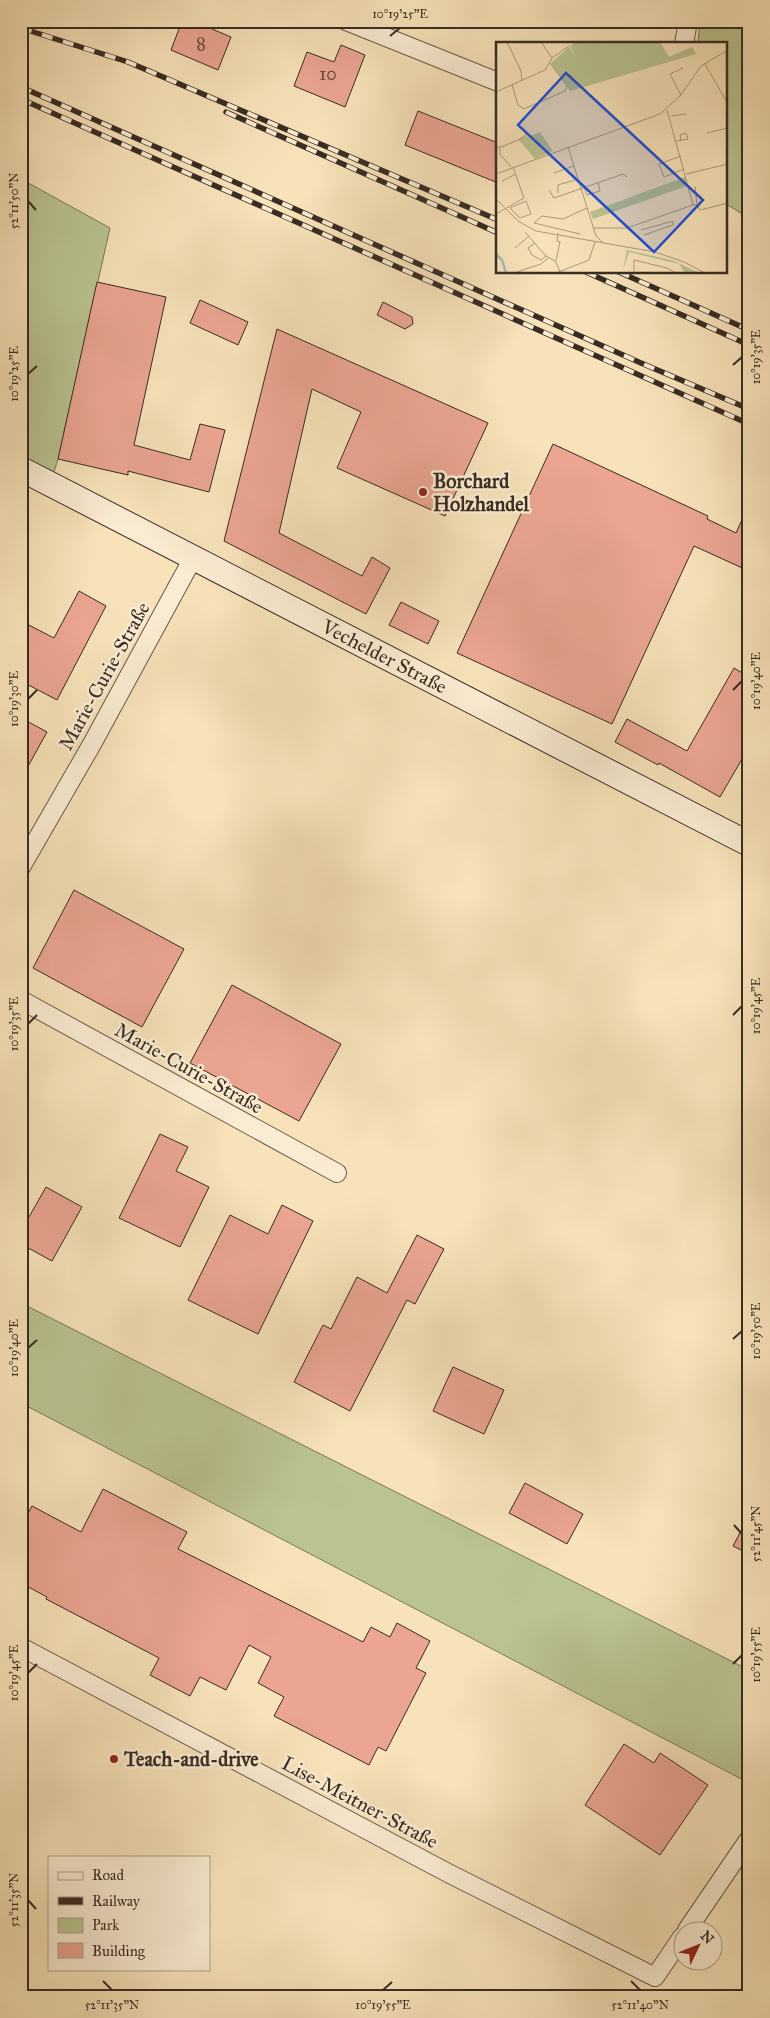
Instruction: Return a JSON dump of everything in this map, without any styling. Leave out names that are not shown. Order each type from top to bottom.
[{"type":"main road","name":"Vechelder Straße","points":[[21,469],[749,844]]},
{"type":"street","points":[[346,21],[496,81]]},
{"type":"street","points":[[684,42],[688,21]]},
{"type":"street","name":"Marie-Curie-Straße","points":[[21,867],[92,744],[193,558]]},
{"type":"street","name":"Marie-Curie-Straße","points":[[21,1000],[337,1172]]},
{"type":"street","name":"Lise-Meitner-Straße","points":[[21,1647],[450,1874],[655,1977],[672,1952]]},
{"type":"street","points":[[694,1920],[749,1839]]},
{"type":"green space","points":[[700,21],[749,21],[749,218],[728,205],[728,42],[698,42]]},
{"type":"green space","points":[[21,179],[110,228],[58,459],[54,472],[38,477],[21,469]]},
{"type":"green space","points":[[21,1303],[749,1670],[749,1783],[21,1403]]},
{"type":"building","points":[[182,21],[193,21],[231,37],[218,70],[171,50]]},
{"type":"building","points":[[341,45],[365,55],[345,107],[294,86],[307,52],[334,62]]},
{"type":"building","points":[[418,111],[496,142],[496,182],[405,145]]},
{"type":"building","points":[[97,282],[166,297],[134,445],[190,460],[200,424],[225,430],[209,492],[128,471],[128,475],[58,459]]},
{"type":"building","points":[[200,300],[248,322],[238,345],[190,323]]},
{"type":"building","points":[[383,302],[412,317],[413,324],[405,329],[377,315]]},
{"type":"building","name":"Borchard Holzhandel","points":[[277,329],[488,423],[445,516],[337,468],[361,412],[312,389],[279,533],[362,576],[372,557],[390,568],[366,614],[224,541]]},
{"type":"building","points":[[553,444],[708,516],[707,519],[736,533],[749,504],[749,571],[694,546],[612,724],[457,653]]},
{"type":"building","points":[[79,591],[106,606],[57,700],[21,681],[21,621],[54,638]]},
{"type":"building","points":[[401,602],[439,621],[428,644],[389,625]]},
{"type":"building","points":[[734,668],[749,677],[749,747],[720,797],[659,763],[658,765],[615,742],[627,719],[687,751]]},
{"type":"building","points":[[21,718],[47,732],[21,779]]},
{"type":"building","points":[[74,890],[184,949],[142,1027],[33,968]]},
{"type":"building","points":[[232,985],[341,1044],[299,1121],[190,1063]]},
{"type":"building","points":[[160,1134],[188,1147],[176,1171],[209,1187],[180,1247],[119,1218]]},
{"type":"building","points":[[46,1187],[82,1207],[52,1261],[21,1244],[21,1231]]},
{"type":"building","points":[[282,1205],[313,1221],[258,1334],[188,1300],[230,1215],[268,1234]]},
{"type":"building","points":[[417,1235],[444,1249],[415,1304],[407,1300],[350,1411],[294,1382],[323,1325],[331,1329],[357,1277],[387,1293]]},
{"type":"building","points":[[453,1367],[504,1390],[484,1434],[433,1411]]},
{"type":"building","points":[[525,1483],[583,1514],[567,1544],[509,1513]]},
{"type":"building","points":[[103,1489],[187,1532],[178,1549],[363,1642],[371,1627],[390,1637],[397,1623],[430,1641],[416,1668],[426,1673],[386,1751],[378,1747],[369,1765],[274,1716],[284,1697],[258,1683],[271,1657],[249,1645],[226,1690],[200,1677],[190,1696],[150,1675],[159,1658],[46,1599],[47,1597],[21,1583],[21,1527],[32,1506],[81,1532]]},
{"type":"building","points":[[749,1516],[749,1554],[733,1546]]},
{"type":"building","points":[[624,1744],[654,1763],[660,1753],[708,1785],[660,1855],[585,1805]]},
{"type":"railway","points":[[21,28],[128,62],[496,219]]},
{"type":"railway","points":[[21,87],[641,363],[749,409]]},
{"type":"railway","points":[[21,99],[749,424]]},
{"type":"railway","points":[[226,112],[496,232]]},
{"type":"railway","points":[[590,274],[749,345]]},
{"type":"railway","points":[[623,274],[749,330]]},
{"type":"place","name":"Borchard Holzhandel","points":[[423,492]]},
{"type":"place","name":"Teach-and-drive","points":[[114,1759]]}]
